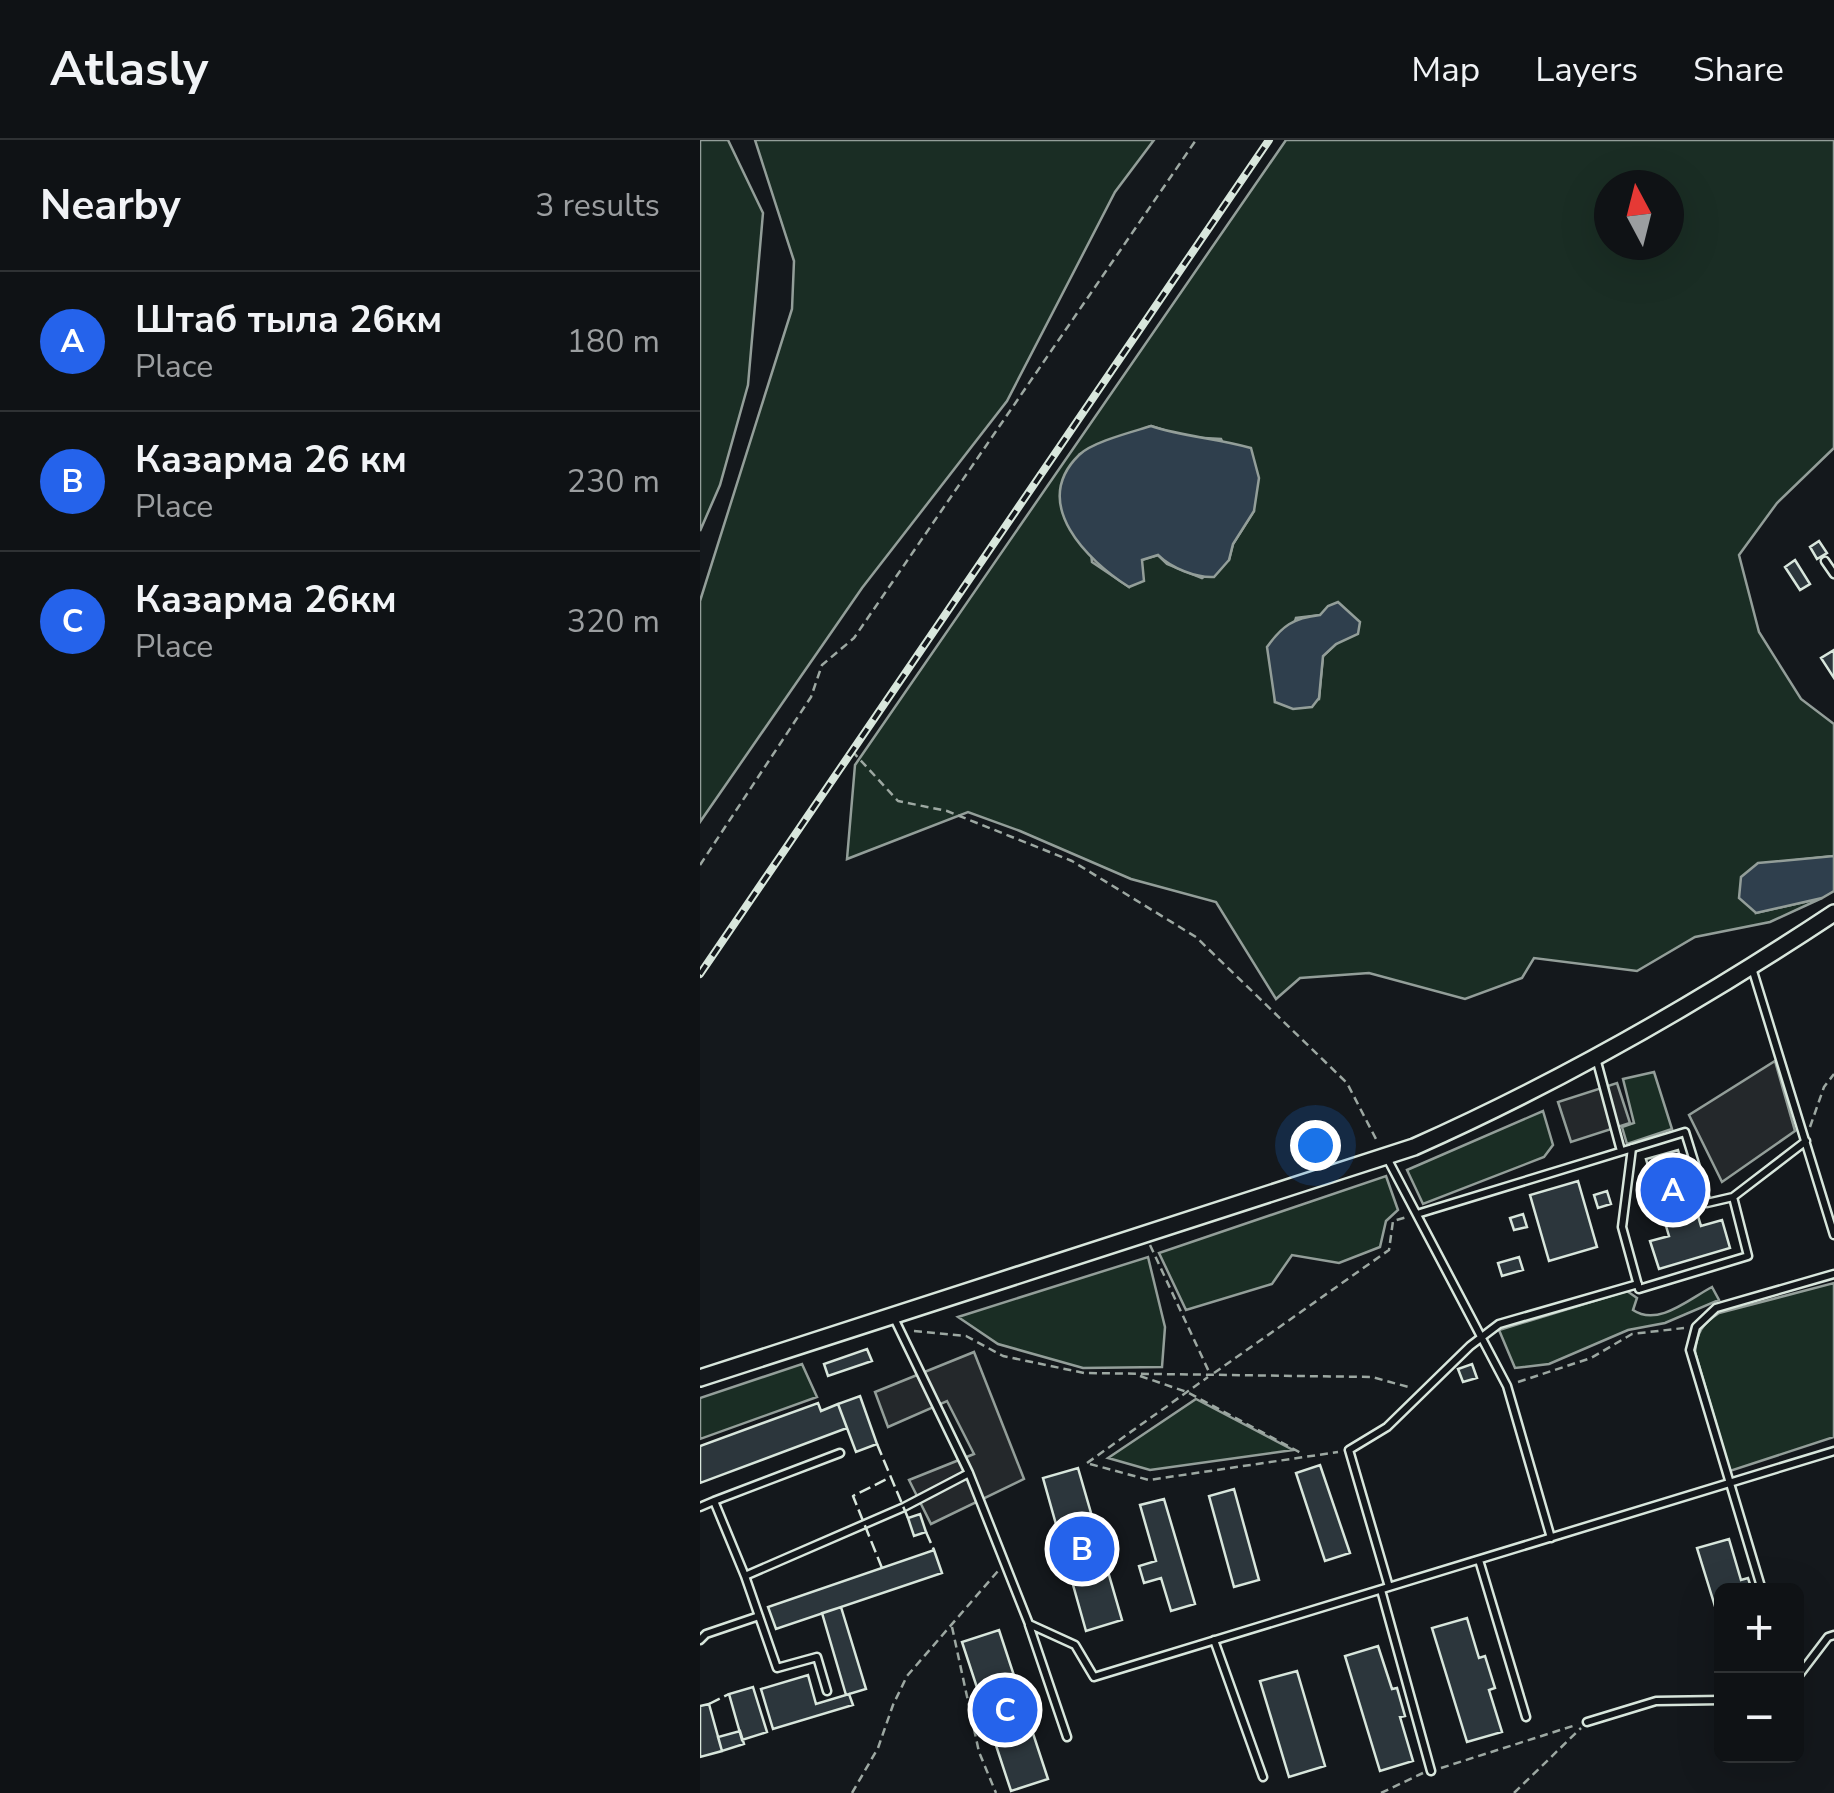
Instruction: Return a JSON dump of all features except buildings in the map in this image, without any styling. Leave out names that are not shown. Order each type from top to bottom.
[{"type":"street","points":[[700,1378],[897,1322],[1386,1158],[1497,1110],[1596,1057],[1752,967],[1834,914]]},
{"type":"lane","points":[[1825,561],[1834,574]]},
{"type":"lane","points":[[1752,967],[1834,1235]]},
{"type":"lane","points":[[1596,1057],[1621,1152]]},
{"type":"lane","points":[[1417,1214],[1685,1132],[1707,1203],[1733,1197],[1806,1140]]},
{"type":"lane","points":[[1632,1148],[1622,1226],[1639,1289],[1748,1256],[1733,1197]]},
{"type":"lane","points":[[1386,1158],[1507,1386],[1551,1538]]},
{"type":"lane","points":[[1760,1583],[1690,1350],[1696,1327],[1716,1308],[1834,1274]]},
{"type":"lane","points":[[1432,1770],[1349,1450],[1387,1427],[1498,1324],[1638,1284]]},
{"type":"lane","points":[[897,1322],[1006,1562],[1067,1737]]},
{"type":"lane","points":[[1029,1624],[1074,1645],[1094,1677],[1834,1452]]},
{"type":"lane","points":[[700,1507],[840,1453]]},
{"type":"lane","points":[[746,1576],[904,1508],[968,1473]]},
{"type":"lane","points":[[714,1502],[746,1576],[776,1668],[817,1656],[828,1690]]},
{"type":"lane","points":[[1479,1560],[1526,1717]]},
{"type":"lane","points":[[700,1640],[706,1634],[759,1616]]},
{"type":"lane","points":[[1800,1673],[1828,1636],[1834,1635]]},
{"type":"lane","points":[[1214,1640],[1263,1776]]},
{"type":"lane","points":[[1587,1722],[1656,1701],[1714,1700]]},
{"type":"path","points":[[700,865],[811,697],[822,665],[854,638],[1196,140]]},
{"type":"path","points":[[852,751],[898,801],[947,811],[1072,861],[1196,937],[1347,1083],[1386,1158]]},
{"type":"path","points":[[1806,1140],[1824,1087],[1834,1074]]},
{"type":"path","points":[[1349,1450],[1149,1480],[1086,1463],[1389,1250],[1393,1221],[1417,1214]]},
{"type":"path","points":[[1146,1236],[1211,1375]]},
{"type":"path","points":[[897,1322],[966,1336],[1003,1356],[1084,1373],[1372,1377],[1424,1391]]},
{"type":"path","points":[[1507,1386],[1591,1358],[1632,1334],[1696,1327]]},
{"type":"path","points":[[1134,1374],[1188,1392],[1307,1456]]},
{"type":"path","points":[[852,1793],[878,1748],[892,1705],[907,1676],[1006,1562]]},
{"type":"path","points":[[952,1626],[979,1752],[996,1793]]},
{"type":"path","points":[[1381,1793],[1410,1777],[1587,1722]]},
{"type":"path","points":[[1514,1793],[1587,1722]]},
{"type":"green space","points":[[700,140],[728,140],[763,213],[748,385],[720,485],[700,531]]},
{"type":"green space","points":[[755,140],[1154,140],[1115,192],[1007,401],[862,588],[700,822],[700,601],[792,309],[794,261]]},
{"type":"green space","points":[[1286,140],[1834,140],[1834,448],[1777,503],[1739,555],[1759,632],[1801,699],[1834,724],[1834,856],[1758,864],[1756,913],[1822,898],[1770,922],[1695,937],[1637,971],[1534,958],[1522,978],[1465,999],[1369,973],[1300,978],[1276,999],[1216,902],[1131,879],[968,812],[847,859],[855,765]],"holes":[[[1151,426],[1186,437],[1221,439],[1254,511],[1233,544],[1229,560],[1202,578],[1167,564],[1158,555],[1141,560],[1129,587],[1092,562],[1080,454]],[[1320,615],[1336,644],[1323,656],[1319,699],[1275,702],[1275,686],[1296,618]]]},
{"type":"green space","points":[[1654,1072],[1672,1129],[1627,1144],[1622,1127],[1634,1123],[1623,1079]]},
{"type":"green space","points":[[1543,1111],[1553,1145],[1544,1157],[1423,1204],[1407,1170]]},
{"type":"green space","points":[[1386,1176],[1398,1210],[1386,1221],[1380,1247],[1339,1263],[1292,1255],[1272,1284],[1186,1310],[1159,1253]]},
{"type":"green space","points":[[1148,1257],[1165,1327],[1162,1367],[1083,1368],[998,1344],[958,1317]]},
{"type":"green space","points":[[1834,1283],[1834,1437],[1730,1471],[1695,1352],[1701,1329],[1719,1313]]},
{"type":"green space","points":[[1712,1287],[1719,1300],[1665,1323],[1628,1330],[1549,1364],[1515,1368],[1499,1330],[1627,1291],[1637,1298],[1633,1310],[1663,1313]]},
{"type":"green space","points":[[802,1364],[817,1397],[700,1439],[700,1398]]},
{"type":"green space","points":[[1196,1399],[1293,1450],[1150,1470],[1108,1458]]},
{"type":"shaded area","points":[[1775,1061],[1795,1131],[1722,1182],[1689,1115]]},
{"type":"shaded area","points":[[1617,1083],[1630,1123],[1571,1142],[1558,1102]]},
{"type":"shaded area","points":[[974,1352],[1024,1479],[931,1524],[909,1480],[974,1454],[947,1401],[888,1427],[875,1392]]},
{"type":"water","points":[[1151,426],[1251,448],[1259,478],[1254,511],[1233,544],[1229,560],[1214,577],[1184,571],[1158,555],[1142,560],[1144,581],[1129,587],[1082,547],[1062,511],[1060,493],[1065,474],[1079,455],[1102,442]]},
{"type":"water","points":[[1338,602],[1360,622],[1358,634],[1336,644],[1323,656],[1319,698],[1312,707],[1293,709],[1275,702],[1267,647],[1289,624],[1320,615]]},
{"type":"water","points":[[1834,856],[1834,891],[1822,898],[1756,913],[1739,898],[1741,877],[1758,863]]},
{"type":"railway","points":[[700,974],[1269,140]]},
{"type":"fence","points":[[877,1444],[908,1518]]},
{"type":"fence","points":[[882,1568],[853,1496],[891,1477]]},
{"type":"fence","points":[[926,1532],[934,1550]]},
{"type":"fence","points":[[709,1704],[729,1694]]},
{"type":"place","name":"Штаб тыла 26км","points":[[1673,1190]]},
{"type":"place","name":"Казарма 26 км","points":[[1082,1549]]},
{"type":"place","name":"Казарма 26км","points":[[1005,1710]]}]
